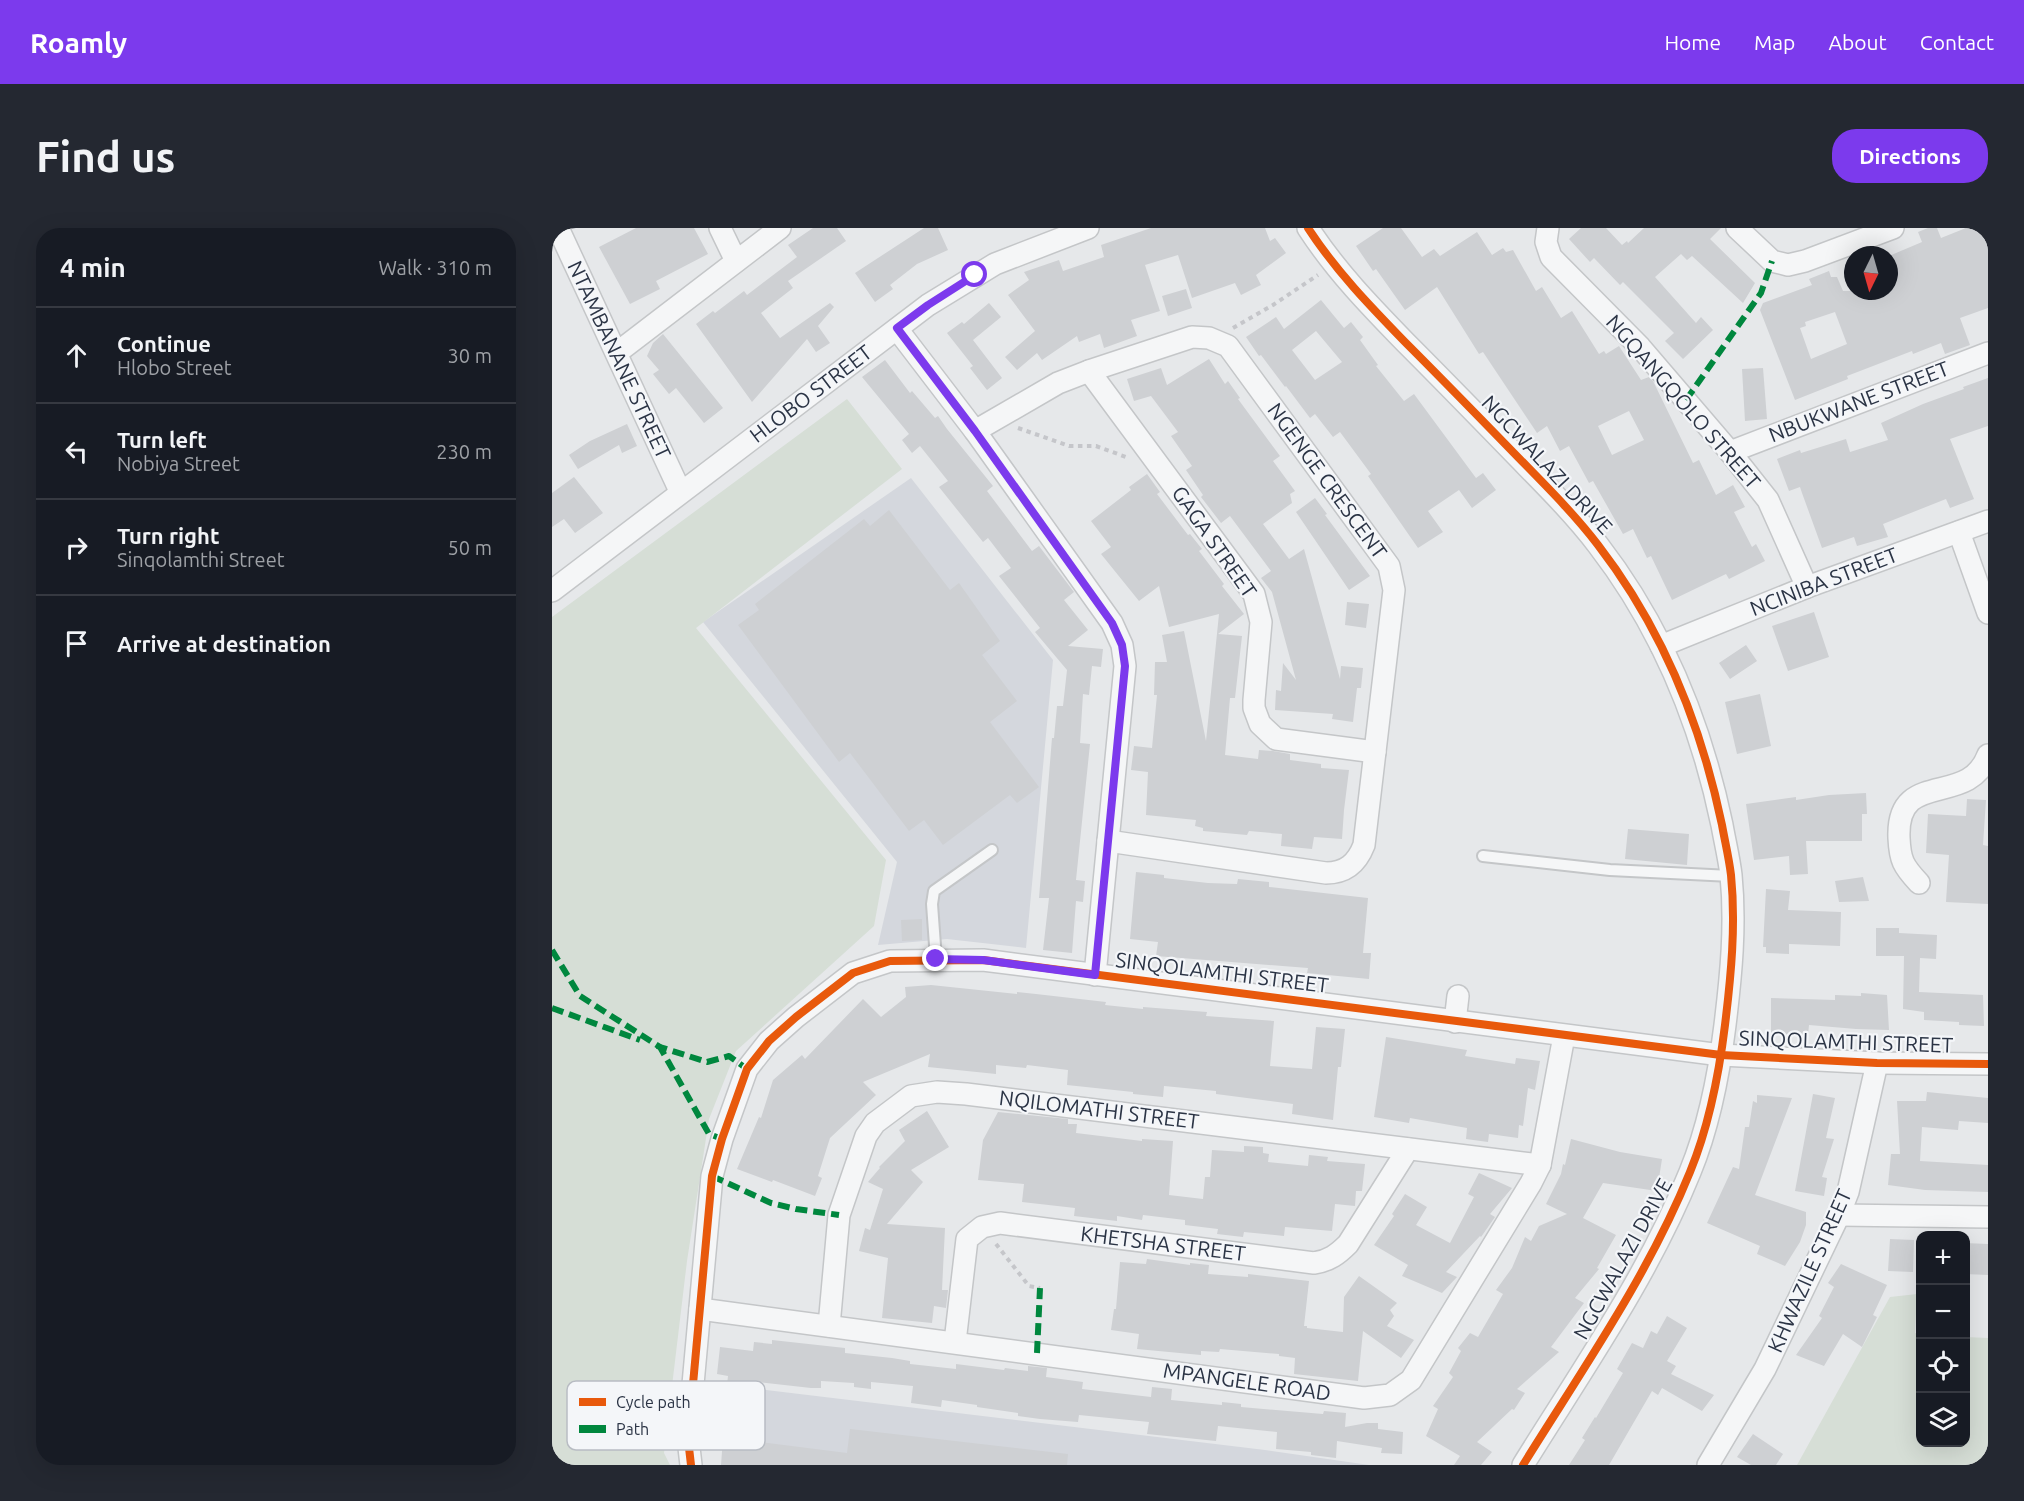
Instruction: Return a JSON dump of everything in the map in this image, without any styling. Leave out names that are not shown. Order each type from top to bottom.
[{"type":"street","name":"NTAMBANANE STREET","points":[[558,228],[618,352],[681,491]]},
{"type":"street","points":[[720,228],[736,261]]},
{"type":"street","points":[[618,352],[780,228]]},
{"type":"street","name":"HLOBO STREET","points":[[552,591],[928,305],[995,264],[1088,228]]},
{"type":"street","name":"NGCWALAZI DRIVE","points":[[1308,228],[1352,287],[1556,496],[1598,545],[1632,593],[1661,646],[1684,696],[1705,752],[1731,876],[1731,969],[1721,1055],[1707,1118],[1692,1170],[1631,1292],[1524,1465]]},
{"type":"street","name":"NGQANGQOLO STREET","points":[[1548,228],[1546,242],[1551,257],[1640,347],[1768,500],[1807,587]]},
{"type":"street","points":[[1737,228],[1772,261],[1788,265],[1805,261],[1893,228]]},
{"type":"street","points":[[897,328],[975,431],[1112,623],[1122,645],[1125,666],[1095,975]]},
{"type":"street","points":[[975,431],[1058,383],[1089,371],[1192,337],[1209,338],[1228,346]]},
{"type":"street","name":"NGENGE CRESCENT","points":[[1108,840],[1326,873],[1343,870],[1356,861],[1364,845],[1394,590],[1389,566],[1228,346]]},
{"type":"street","name":"NBUKWANE STREET","points":[[1730,452],[1988,353]]},
{"type":"street","name":"GAGA STREET","points":[[1089,371],[1254,594],[1261,622],[1254,699],[1254,708],[1260,724],[1276,738],[1375,752]]},
{"type":"street","name":"NCINIBA STREET","points":[[1661,646],[1807,587],[1988,521]]},
{"type":"street","points":[[1959,532],[1988,613]]},
{"type":"street","points":[[1919,883],[1902,863],[1900,856],[1898,824],[1903,809],[1915,797],[1969,780],[1985,762],[1988,754]]},
{"type":"street","name":"SINQOLAMTHI STREET","points":[[693,1381],[712,1176],[722,1139],[747,1069],[769,1041],[796,1017],[854,973],[891,962],[936,959],[983,960],[1748,1058],[1988,1064]]},
{"type":"street","points":[[1455,1022],[1458,996]]},
{"type":"street","name":"MPANGELE ROAD","points":[[700,1309],[1364,1398],[1390,1395],[1411,1380],[1520,1203],[1540,1165],[1564,1036]]},
{"type":"street","name":"KHWAZILE STREET","points":[[1708,1465],[1765,1369],[1839,1215],[1848,1192],[1877,1063]]},
{"type":"street","name":"NQILOMATHI STREET","points":[[829,1326],[839,1215],[866,1136],[875,1123],[911,1096],[937,1092],[966,1094],[1540,1165]]},
{"type":"street","name":"KHETSHA STREET","points":[[982,1227],[1000,1223],[1314,1263],[1324,1262],[1348,1244],[1408,1149]]},
{"type":"street","points":[[1839,1215],[1988,1217]]},
{"type":"street","points":[[956,1342],[967,1239],[982,1227]]},
{"type":"street","name":"SINQOLAMTHI STREET","points":[[689,1450],[691,1465]]},
{"type":"lane","points":[[936,959],[932,904],[934,891],[992,850]]},
{"type":"lane","points":[[1483,856],[1610,870],[1731,876]]},
{"type":"path","points":[[1228,346],[1233,327],[1273,305],[1321,273]]},
{"type":"path","points":[[999,416],[1012,426],[1069,446],[1096,446],[1138,461],[1152,456]]},
{"type":"path","points":[[982,1227],[1029,1286],[1041,1288]]},
{"type":"path","points":[[552,1456],[562,1465]]},
{"type":"shaded area","points":[[847,399],[902,469],[696,628],[886,860],[874,926],[736,1051],[709,1119],[687,1261],[673,1381],[567,1381],[567,1450],[664,1450],[670,1465],[552,1465],[552,617]]},
{"type":"shaded area","points":[[911,478],[1053,660],[1026,948],[947,939],[878,945],[897,862],[703,622]]},
{"type":"shaded area","points":[[1916,1294],[1916,1447],[1970,1447],[1970,1337],[1988,1338],[1988,1465],[1797,1465],[1890,1297]]},
{"type":"shaded area","points":[[765,1390],[1265,1450],[1369,1465],[756,1465],[756,1450],[765,1450]]},
{"type":"building","points":[[636,228],[694,228],[708,254],[656,281],[660,289],[630,304],[599,247]]},
{"type":"building","points":[[813,228],[837,228],[846,241],[788,281],[793,288],[761,313],[780,338],[830,303],[834,307],[818,326],[830,343],[816,352],[807,339],[752,402],[696,324],[744,291],[747,295],[797,257],[788,245]]},
{"type":"building","points":[[924,228],[938,228],[948,250],[917,264],[890,285],[893,289],[875,302],[855,273]]},
{"type":"building","points":[[1151,228],[1265,228],[1270,241],[1275,238],[1286,253],[1256,275],[1261,285],[1241,295],[1235,283],[1192,298],[1178,255],[1145,265],[1160,311],[1131,320],[1137,336],[1104,348],[1100,334],[1079,342],[1077,336],[1042,360],[1037,353],[1017,370],[1005,357],[1035,331],[1008,295],[1029,280],[1024,272],[1059,260],[1063,271],[1104,257],[1101,245]]},
{"type":"building","points":[[1383,228],[1401,228],[1422,257],[1434,249],[1440,256],[1477,232],[1492,255],[1503,248],[1506,252],[1513,250],[1536,291],[1542,287],[1561,318],[1572,311],[1599,354],[1604,351],[1606,354],[1619,346],[1641,380],[1649,377],[1653,381],[1693,463],[1699,460],[1716,495],[1733,485],[1745,507],[1734,512],[1752,547],[1756,544],[1765,561],[1729,579],[1726,574],[1672,600],[1651,556],[1647,558],[1633,529],[1623,534],[1593,481],[1589,483],[1569,446],[1560,451],[1547,426],[1537,433],[1483,352],[1479,354],[1437,287],[1405,310],[1376,269],[1373,271],[1356,246]],"holes":[[[1629,411],[1644,440],[1612,455],[1598,426]]]},
{"type":"building","points":[[1581,228],[1606,228],[1622,245],[1627,241],[1628,243],[1644,228],[1721,228],[1710,239],[1755,283],[1743,303],[1692,256],[1687,260],[1681,254],[1655,277],[1696,323],[1701,317],[1713,330],[1683,359],[1665,341],[1674,333],[1623,282],[1620,285],[1594,258],[1590,262],[1569,239]]},
{"type":"building","points":[[1928,228],[1937,228],[1941,238],[1966,228],[1988,228],[1988,308],[1960,318],[1970,345],[1945,354],[1941,343],[1913,354],[1912,351],[1847,376],[1848,379],[1795,400],[1760,310],[1763,303],[1812,285],[1809,279],[1829,271],[1831,277],[1837,277],[1844,291],[1844,300],[1898,300],[1898,252],[1922,242],[1918,232]],"holes":[[[1835,312],[1847,344],[1811,359],[1800,328],[1806,326],[1805,322]]]},
{"type":"building","points":[[1186,289],[1192,308],[1168,316],[1162,296]]},
{"type":"building","points":[[1321,300],[1344,328],[1351,322],[1363,337],[1360,340],[1378,365],[1376,366],[1404,401],[1414,394],[1476,478],[1483,473],[1496,490],[1472,508],[1459,490],[1428,511],[1443,532],[1418,548],[1368,476],[1371,474],[1340,432],[1333,437],[1315,414],[1310,418],[1246,337],[1276,317],[1284,329]],"holes":[[[1316,331],[1342,362],[1315,380],[1292,350]]]},
{"type":"building","points":[[989,303],[1001,317],[973,340],[1002,378],[987,390],[970,368],[973,366],[947,333],[962,322],[964,324]]},
{"type":"building","points":[[663,334],[723,408],[704,423],[676,388],[669,394],[653,374],[659,370],[647,356],[653,343]]},
{"type":"building","points":[[1209,359],[1225,384],[1228,381],[1240,398],[1238,399],[1280,456],[1273,461],[1295,491],[1290,494],[1292,503],[1263,524],[1289,559],[1304,549],[1340,679],[1341,666],[1363,668],[1361,688],[1357,688],[1353,722],[1332,719],[1333,714],[1275,710],[1276,690],[1281,691],[1283,663],[1296,680],[1272,592],[1261,578],[1271,571],[1230,516],[1221,523],[1201,497],[1203,495],[1186,470],[1192,466],[1171,436],[1178,432],[1151,396],[1134,401],[1127,379],[1161,368],[1167,385]]},
{"type":"building","points":[[885,360],[910,393],[912,391],[935,418],[938,416],[993,486],[987,491],[1032,551],[1039,546],[1074,592],[1064,600],[1088,630],[1068,646],[1103,649],[1101,667],[1092,666],[1089,695],[1083,694],[1080,743],[1090,744],[1076,880],[1085,881],[1083,902],[1076,901],[1072,953],[1043,950],[1049,898],[1039,898],[1052,738],[1054,738],[1057,706],[1063,706],[1067,670],[1035,632],[1040,628],[999,576],[1011,568],[988,538],[983,542],[939,487],[948,481],[920,446],[912,453],[902,440],[909,434],[862,377]]},
{"type":"building","points":[[1763,368],[1767,419],[1745,421],[1742,369]]},
{"type":"building","points":[[1988,378],[1988,426],[1950,439],[1974,499],[1950,508],[1946,499],[1883,524],[1888,537],[1857,546],[1854,537],[1822,548],[1800,487],[1789,491],[1777,459],[1800,450],[1801,453],[1846,439],[1850,452],[1888,440],[1881,423]]},
{"type":"building","points":[[627,424],[637,446],[622,453],[619,445],[578,469],[569,455],[590,441]]},
{"type":"building","points":[[1147,474],[1160,492],[1157,494],[1188,535],[1190,534],[1202,549],[1199,551],[1244,614],[1218,634],[1242,636],[1235,698],[1230,698],[1225,755],[1258,759],[1259,750],[1273,751],[1290,754],[1290,760],[1321,764],[1321,768],[1349,770],[1342,839],[1314,837],[1312,849],[1281,846],[1282,834],[1249,831],[1247,835],[1203,831],[1203,828],[1195,826],[1196,820],[1146,815],[1148,772],[1131,770],[1134,746],[1152,748],[1157,695],[1154,695],[1155,662],[1167,662],[1162,635],[1184,631],[1206,741],[1219,614],[1169,627],[1159,586],[1139,601],[1101,554],[1111,547],[1091,521],[1131,490],[1129,487]]},
{"type":"building","points":[[574,477],[603,513],[575,533],[564,519],[552,527],[552,493]]},
{"type":"building","points":[[1315,498],[1370,576],[1349,590],[1296,512]]},
{"type":"building","points":[[889,510],[950,590],[959,583],[1000,641],[982,655],[1017,701],[990,722],[1039,787],[1017,803],[1010,795],[943,845],[924,820],[909,831],[850,753],[839,762],[738,625],[759,610],[755,604],[864,519],[870,526]]},
{"type":"building","points":[[1347,602],[1369,604],[1366,628],[1345,625]]},
{"type":"building","points":[[1814,612],[1829,657],[1788,671],[1772,626]]},
{"type":"building","points":[[1746,645],[1757,661],[1730,679],[1719,663]]},
{"type":"building","points":[[1760,694],[1771,746],[1737,754],[1725,702]]},
{"type":"building","points":[[1866,793],[1867,814],[1862,814],[1862,841],[1806,841],[1808,874],[1790,875],[1789,856],[1754,860],[1746,804],[1796,797],[1796,800]]},
{"type":"building","points":[[1967,799],[1986,800],[1983,845],[1988,846],[1988,904],[1946,902],[1949,855],[1926,853],[1928,814],[1966,816]]},
{"type":"building","points":[[1628,829],[1689,834],[1687,865],[1625,859]]},
{"type":"building","points":[[1136,872],[1208,883],[1237,884],[1238,879],[1269,882],[1269,887],[1368,898],[1363,953],[1371,953],[1369,979],[1307,973],[1308,968],[1156,956],[1158,942],[1130,939]]},
{"type":"building","points":[[1863,877],[1869,901],[1839,902],[1835,881]]},
{"type":"building","points":[[1766,889],[1790,891],[1788,910],[1841,912],[1840,946],[1789,944],[1789,954],[1766,953],[1766,947],[1763,947]]},
{"type":"building","points":[[922,919],[922,940],[902,941],[901,920]]},
{"type":"building","points":[[1876,928],[1899,928],[1899,933],[1937,935],[1936,959],[1920,958],[1919,992],[1983,995],[1984,1026],[1924,1020],[1924,1012],[1903,1009],[1904,956],[1876,956]]},
{"type":"building","points":[[931,985],[1036,994],[1143,1009],[1143,1007],[1207,1012],[1206,1016],[1274,1021],[1270,1066],[1312,1069],[1316,1027],[1345,1029],[1341,1067],[1338,1067],[1333,1120],[1292,1114],[1293,1104],[1216,1094],[1216,1091],[1164,1086],[1163,1097],[1067,1085],[1068,1070],[1027,1065],[1026,1068],[996,1065],[996,1074],[928,1067],[930,1054],[863,1082],[876,1095],[830,1138],[818,1176],[822,1178],[815,1196],[737,1169],[759,1117],[761,1118],[773,1080],[802,1055],[805,1059],[863,999],[881,1017],[906,997],[905,987]]},
{"type":"building","points":[[1861,993],[1887,995],[1889,1030],[1809,1025],[1808,1035],[1771,1034],[1771,998],[1835,1000],[1835,995],[1861,996]]},
{"type":"building","points":[[1386,1037],[1467,1050],[1465,1056],[1515,1064],[1516,1058],[1540,1061],[1535,1090],[1528,1088],[1523,1126],[1519,1125],[1518,1138],[1489,1134],[1488,1142],[1466,1139],[1467,1128],[1410,1118],[1409,1123],[1374,1117]]},
{"type":"building","points":[[1927,1092],[1988,1098],[1988,1123],[1959,1121],[1958,1130],[1922,1127],[1920,1161],[1988,1165],[1988,1192],[1925,1190],[1888,1185],[1891,1154],[1900,1154],[1897,1101],[1926,1101]]},
{"type":"building","points":[[1813,1094],[1835,1098],[1826,1138],[1834,1139],[1822,1177],[1827,1178],[1824,1196],[1795,1191]]},
{"type":"building","points":[[1757,1095],[1792,1098],[1755,1195],[1806,1212],[1806,1225],[1800,1242],[1785,1266],[1757,1254],[1760,1246],[1707,1223],[1733,1167],[1739,1169],[1745,1127],[1749,1127],[1753,1101],[1757,1103]]},
{"type":"building","points":[[927,1111],[949,1147],[911,1170],[923,1182],[887,1224],[945,1228],[942,1290],[948,1290],[946,1308],[934,1306],[932,1323],[882,1318],[888,1258],[859,1251],[865,1228],[870,1230],[883,1189],[868,1182],[879,1167],[905,1141],[899,1130]]},
{"type":"building","points":[[998,1112],[1068,1119],[1068,1124],[1077,1124],[1076,1133],[1142,1141],[1142,1139],[1173,1141],[1169,1195],[1203,1199],[1205,1177],[1210,1177],[1212,1150],[1244,1152],[1244,1146],[1263,1147],[1263,1153],[1269,1154],[1268,1162],[1308,1166],[1309,1155],[1328,1157],[1327,1161],[1365,1164],[1362,1191],[1356,1191],[1355,1206],[1335,1204],[1332,1231],[1285,1227],[1284,1236],[1244,1232],[1243,1237],[1217,1234],[1218,1229],[1185,1225],[1185,1220],[1143,1215],[1142,1220],[1117,1216],[1117,1221],[1074,1216],[1075,1208],[1022,1202],[1024,1184],[978,1180],[983,1140]]},
{"type":"building","points":[[1571,1139],[1620,1152],[1662,1159],[1657,1191],[1603,1183],[1583,1218],[1616,1235],[1597,1268],[1599,1269],[1575,1298],[1584,1303],[1551,1347],[1559,1352],[1517,1389],[1525,1393],[1514,1410],[1512,1409],[1477,1442],[1492,1452],[1481,1465],[1454,1465],[1460,1456],[1426,1436],[1438,1409],[1433,1406],[1453,1377],[1449,1373],[1461,1351],[1458,1348],[1470,1333],[1478,1337],[1503,1294],[1496,1290],[1512,1268],[1525,1237],[1531,1241],[1539,1226],[1567,1214],[1546,1204],[1561,1174],[1563,1164],[1565,1165]]},
{"type":"building","points":[[1479,1173],[1512,1188],[1490,1214],[1495,1217],[1481,1237],[1446,1272],[1457,1277],[1442,1293],[1402,1276],[1408,1265],[1374,1245],[1394,1216],[1392,1214],[1405,1194],[1427,1207],[1416,1225],[1450,1243],[1474,1197],[1468,1194]]},
{"type":"building","points":[[1890,1239],[1914,1240],[1913,1272],[1888,1271]]},
{"type":"building","points":[[1970,1243],[1988,1244],[1988,1275],[1970,1274]]},
{"type":"building","points":[[1147,1259],[1190,1265],[1190,1263],[1209,1265],[1208,1274],[1248,1277],[1248,1274],[1309,1281],[1304,1326],[1343,1332],[1344,1297],[1359,1276],[1397,1303],[1390,1310],[1394,1316],[1387,1326],[1414,1340],[1401,1358],[1363,1331],[1358,1381],[1294,1374],[1295,1358],[1279,1356],[1279,1354],[1220,1349],[1219,1352],[1201,1351],[1201,1355],[1137,1349],[1139,1334],[1111,1330],[1114,1309],[1116,1309],[1120,1262],[1146,1264]]},
{"type":"building","points":[[1841,1264],[1887,1285],[1873,1315],[1877,1317],[1862,1347],[1843,1334],[1824,1366],[1796,1355],[1822,1318],[1819,1316],[1834,1287],[1828,1283]]},
{"type":"building","points":[[1667,1316],[1687,1328],[1667,1361],[1676,1366],[1671,1374],[1714,1395],[1702,1411],[1662,1388],[1658,1395],[1652,1391],[1609,1465],[1569,1465],[1585,1440],[1582,1438],[1623,1373],[1617,1369],[1632,1343],[1643,1348],[1651,1331],[1657,1334]]},
{"type":"building","points":[[772,1340],[845,1348],[845,1353],[956,1369],[956,1364],[1004,1370],[1005,1368],[1028,1371],[1028,1366],[1047,1368],[1046,1377],[1083,1382],[1082,1389],[1151,1397],[1152,1387],[1172,1389],[1171,1400],[1222,1405],[1222,1402],[1241,1404],[1241,1407],[1323,1414],[1324,1411],[1346,1413],[1345,1427],[1378,1423],[1378,1429],[1403,1432],[1402,1454],[1381,1453],[1382,1448],[1337,1441],[1336,1458],[1311,1455],[1311,1452],[1276,1449],[1277,1432],[1218,1426],[1216,1441],[1147,1434],[1149,1422],[1079,1415],[1078,1422],[1040,1419],[942,1400],[941,1407],[911,1403],[913,1386],[871,1382],[871,1389],[854,1387],[854,1383],[821,1381],[821,1388],[811,1388],[765,1381],[727,1381],[728,1376],[717,1374],[720,1347],[753,1351],[754,1342],[772,1344]]},
{"type":"building","points":[[850,1429],[1068,1454],[1067,1465],[721,1465],[722,1450],[765,1450],[765,1443],[847,1453]]},
{"type":"building","points":[[1753,1434],[1783,1454],[1776,1465],[1751,1465],[1737,1457]]},
{"type":"marked path","points":[[1686,400],[1761,293],[1772,261]]},
{"type":"marked path","points":[[552,950],[580,996],[660,1047],[707,1062],[729,1056],[747,1069]]},
{"type":"marked path","points":[[552,1008],[640,1040]]},
{"type":"marked path","points":[[657,1046],[660,1047],[709,1134],[722,1139]]},
{"type":"marked path","points":[[712,1176],[771,1203],[839,1215]]},
{"type":"marked path","points":[[1037,1353],[1040,1288]]},
{"type":"cycle path","points":[[1308,228],[1354,288],[1567,508],[1621,577],[1660,643],[1690,714],[1713,787],[1729,862],[1733,932],[1727,1007],[1716,1081],[1697,1154],[1673,1211],[1634,1285],[1523,1465]]},
{"type":"cycle path","points":[[693,1381],[712,1176],[722,1139],[747,1069],[769,1041],[853,973],[890,961],[983,960],[1721,1055],[1877,1063],[1988,1064]]},
{"type":"cycle path","points":[[689,1450],[691,1465]]},
{"type":"route","points":[[936,959],[983,960],[1095,975],[1125,666],[1122,645],[1112,623],[975,431],[897,328],[975,275]]}]
